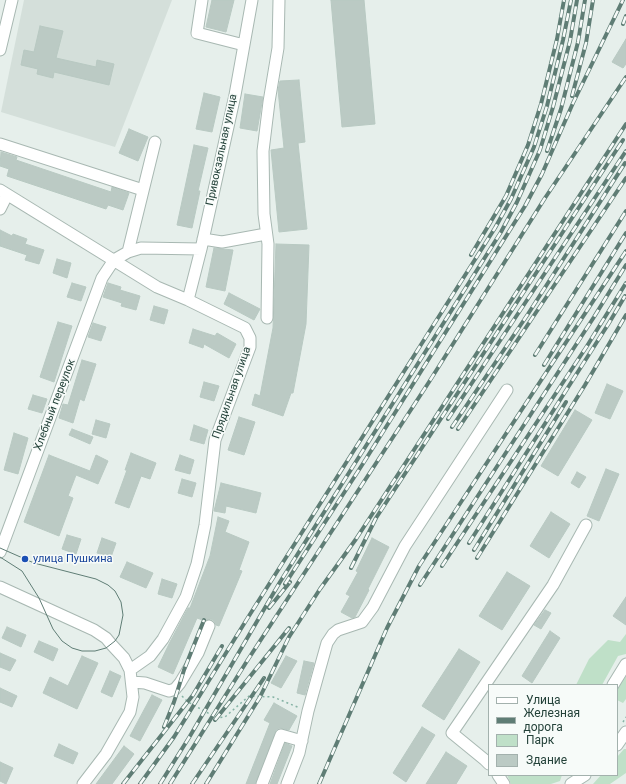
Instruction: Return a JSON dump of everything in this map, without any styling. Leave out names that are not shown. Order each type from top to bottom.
[{"type":"street","points":[[0,50],[12,0]]},
{"type":"street","points":[[202,0],[197,33],[244,45]]},
{"type":"street","name":"Привокзальная улица","points":[[188,300],[202,244],[252,0]]},
{"type":"street","points":[[267,318],[268,244],[264,214],[263,150],[278,48],[279,0]]},
{"type":"street","points":[[128,252],[155,142]]},
{"type":"street","points":[[0,144],[143,190]]},
{"type":"street","points":[[0,209],[4,193]]},
{"type":"street","name":"Прядильная улица","points":[[4,193],[114,260],[156,288],[188,300],[245,328],[250,338],[250,347],[215,440],[205,525],[197,564],[186,597],[163,639],[150,656],[130,670]]},
{"type":"street","points":[[114,260],[128,252],[141,248],[222,242],[266,234]]},
{"type":"street","name":"Хлебный переулок","points":[[0,552],[102,278],[114,260]]},
{"type":"street","points":[[287,784],[299,753],[308,711],[327,643],[333,634],[338,630],[362,622],[374,607],[405,546],[507,390]]},
{"type":"street","points":[[488,763],[452,733],[553,585],[586,525]]},
{"type":"street","points":[[0,587],[94,630],[106,638],[124,658],[130,670],[133,697],[130,712],[106,754],[83,784]]},
{"type":"street","points":[[132,682],[146,683],[169,691],[175,690],[198,653],[209,626]]},
{"type":"street","points":[[614,684],[626,664]]},
{"type":"street","points":[[618,744],[626,732]]},
{"type":"street","points":[[262,784],[281,735],[302,741]]},
{"type":"street","points":[[571,784],[583,776]]},
{"type":"path","points":[[175,690],[188,702],[217,718],[225,717],[249,696],[273,696],[308,711]]},
{"type":"shaded area","points":[[24,0],[172,0],[115,147],[1,112]]},
{"type":"green space","points":[[626,634],[626,654],[618,656],[603,684],[576,684],[589,659],[608,640],[620,642]]},
{"type":"green space","points":[[626,676],[626,699],[623,703],[618,700],[618,686]]},
{"type":"green space","points":[[624,749],[626,749],[626,773],[610,784],[593,784],[600,776],[618,776],[618,756]]},
{"type":"green space","points":[[507,776],[562,776],[560,781],[551,784],[511,784]]},
{"type":"building","points":[[212,0],[234,0],[226,32],[206,27]]},
{"type":"building","points":[[331,0],[364,0],[375,124],[342,127]]},
{"type":"building","points":[[40,26],[63,31],[56,58],[96,67],[97,60],[114,64],[109,85],[54,72],[53,78],[37,74],[38,69],[21,65],[24,50],[34,52]]},
{"type":"building","points":[[626,39],[626,64],[623,68],[612,62]]},
{"type":"building","points":[[299,80],[305,142],[298,143],[307,229],[279,232],[271,150],[284,148],[278,90],[280,81]]},
{"type":"building","points":[[204,93],[220,97],[212,132],[196,129]]},
{"type":"building","points":[[245,94],[263,97],[257,131],[240,128]]},
{"type":"building","points":[[129,129],[148,137],[138,161],[119,153]]},
{"type":"building","points":[[194,145],[208,148],[198,191],[200,191],[192,228],[177,225]]},
{"type":"building","points":[[1,152],[17,157],[16,160],[111,192],[112,187],[129,193],[123,210],[108,205],[106,209],[7,176],[9,169],[0,166]]},
{"type":"building","points":[[0,230],[12,236],[13,234],[27,239],[25,244],[44,250],[39,264],[25,260],[27,255],[0,246]]},
{"type":"building","points":[[276,244],[309,245],[306,324],[293,393],[291,393],[283,416],[252,405],[255,394],[260,396],[273,328]]},
{"type":"building","points":[[214,248],[233,250],[225,291],[206,287]]},
{"type":"building","points":[[57,259],[71,263],[67,278],[53,273]]},
{"type":"building","points":[[72,283],[86,287],[81,301],[67,297]]},
{"type":"building","points":[[108,283],[121,287],[120,290],[140,296],[136,310],[121,306],[122,303],[103,297]]},
{"type":"building","points":[[229,293],[260,309],[254,320],[224,304]]},
{"type":"building","points":[[154,306],[168,310],[164,324],[150,320]]},
{"type":"building","points":[[58,322],[72,326],[54,382],[40,377]]},
{"type":"building","points":[[93,323],[106,327],[101,341],[88,337]]},
{"type":"building","points":[[193,329],[215,336],[217,333],[236,344],[229,358],[204,344],[203,348],[189,343]]},
{"type":"building","points":[[82,360],[96,364],[84,401],[80,399],[73,423],[59,418],[63,404],[68,405]]},
{"type":"building","points":[[204,382],[219,386],[214,401],[200,397]]},
{"type":"building","points":[[607,384],[623,391],[610,419],[595,413]]},
{"type":"building","points":[[33,395],[47,399],[42,413],[28,409]]},
{"type":"building","points":[[575,410],[592,420],[558,476],[541,466]]},
{"type":"building","points":[[239,417],[255,422],[244,455],[228,450]]},
{"type":"building","points":[[96,420],[110,424],[106,438],[92,434]]},
{"type":"building","points":[[194,425],[208,430],[204,444],[190,440]]},
{"type":"building","points":[[72,429],[93,437],[90,444],[69,435]]},
{"type":"building","points":[[14,433],[28,438],[18,474],[4,470]]},
{"type":"building","points":[[131,453],[156,463],[150,479],[141,476],[129,508],[115,503],[127,470],[125,470]]},
{"type":"building","points":[[49,455],[90,471],[96,455],[108,461],[98,484],[76,475],[68,496],[73,498],[59,536],[24,522]]},
{"type":"building","points":[[180,455],[194,460],[190,474],[175,470]]},
{"type":"building","points":[[606,469],[619,474],[599,521],[587,516]]},
{"type":"building","points":[[577,472],[586,477],[579,488],[571,483]]},
{"type":"building","points":[[182,479],[196,483],[192,497],[178,493]]},
{"type":"building","points":[[221,483],[261,493],[256,513],[226,506],[225,513],[214,511]]},
{"type":"building","points":[[551,512],[570,524],[549,558],[530,546]]},
{"type":"building","points":[[218,517],[229,521],[225,532],[249,542],[239,570],[242,571],[219,626],[216,625],[211,619],[205,621],[197,618],[173,674],[158,667],[188,608],[190,608],[210,556]]},
{"type":"building","points":[[67,535],[81,539],[76,554],[62,549]]},
{"type":"building","points":[[102,538],[116,543],[111,557],[97,553]]},
{"type":"building","points":[[372,538],[389,547],[355,617],[352,618],[341,612],[350,596],[346,594],[358,572],[356,571]]},
{"type":"building","points":[[127,562],[153,573],[146,588],[120,577]]},
{"type":"building","points":[[507,572],[530,586],[502,630],[479,616]]},
{"type":"building","points":[[162,579],[177,584],[172,598],[158,594]]},
{"type":"building","points":[[626,597],[626,625],[613,616]]},
{"type":"building","points":[[545,610],[551,613],[541,629],[534,625]]},
{"type":"building","points":[[7,627],[26,635],[21,647],[2,638]]},
{"type":"building","points":[[550,631],[560,638],[532,683],[522,676]]},
{"type":"building","points":[[39,641],[58,649],[53,661],[34,652]]},
{"type":"building","points":[[459,649],[480,662],[444,720],[422,706]]},
{"type":"building","points":[[0,653],[16,660],[10,671],[0,667]]},
{"type":"building","points":[[82,656],[98,663],[77,709],[43,693],[50,677],[68,686]]},
{"type":"building","points":[[286,656],[297,661],[281,688],[271,683]]},
{"type":"building","points":[[304,661],[314,663],[305,695],[297,693]]},
{"type":"building","points":[[110,671],[121,676],[112,697],[101,692]]},
{"type":"building","points":[[0,688],[17,696],[12,707],[0,702]]},
{"type":"building","points":[[152,695],[162,700],[140,741],[130,736]]},
{"type":"building","points":[[274,703],[297,716],[289,730],[280,728],[276,730],[255,784],[246,784],[270,723],[264,720]]},
{"type":"building","points":[[422,727],[435,735],[406,782],[393,773]]},
{"type":"building","points":[[285,743],[292,746],[277,784],[270,784]]},
{"type":"building","points":[[59,744],[78,753],[73,764],[54,756]]},
{"type":"building","points":[[124,746],[134,754],[112,784],[96,784]]},
{"type":"building","points":[[446,752],[467,766],[456,784],[426,784]]},
{"type":"building","points":[[0,762],[13,768],[6,784],[0,781]]},
{"type":"tram line","points":[[0,548],[34,563],[96,579],[108,585],[115,591],[121,602],[123,615],[119,635],[115,641],[106,648],[95,651],[82,651],[72,648],[62,641],[53,629],[39,598],[22,571],[0,557]]},
{"type":"railway","points":[[471,255],[506,196],[528,145],[541,104],[557,39],[564,0]]},
{"type":"railway","points":[[140,784],[174,737],[495,228],[511,199],[534,147],[547,106],[571,0]]},
{"type":"railway","points":[[160,784],[190,736],[280,582],[501,232],[517,202],[540,150],[553,107],[570,41],[577,0]]},
{"type":"railway","points":[[547,151],[561,109],[578,42],[585,0]]},
{"type":"railway","points":[[572,96],[586,43],[593,0]]},
{"type":"railway","points":[[285,584],[364,462],[525,206],[542,174],[573,103],[623,0]]},
{"type":"railway","points":[[623,24],[626,16]]},
{"type":"railway","points":[[170,784],[247,661],[429,382],[545,198],[626,77]]},
{"type":"railway","points":[[206,784],[260,697],[289,637],[320,589],[356,539],[626,124]]},
{"type":"railway","points":[[351,568],[376,518],[623,140]]},
{"type":"railway","points":[[448,419],[626,151]]},
{"type":"railway","points":[[452,427],[528,314],[625,163]]},
{"type":"railway","points":[[458,429],[626,178]]},
{"type":"railway","points":[[535,355],[626,211]]},
{"type":"railway","points":[[544,365],[626,233]]},
{"type":"railway","points":[[319,784],[387,628],[419,566],[626,251]]},
{"type":"railway","points":[[420,585],[594,317],[626,265]]},
{"type":"railway","points":[[442,566],[587,346],[626,283]]},
{"type":"railway","points":[[469,543],[625,296]]},
{"type":"railway","points":[[477,558],[585,385],[626,315]]},
{"type":"railway","points":[[474,550],[566,402]]},
{"type":"railway","points":[[269,608],[290,582]]},
{"type":"railway","points":[[164,727],[184,670],[204,620]]},
{"type":"railway","points":[[215,720],[289,628]]},
{"type":"railway","points":[[123,784],[193,695],[222,646]]},
{"type":"railway","points":[[192,784],[264,678]]},
{"type":"place","name":"улица Пушкина","points":[[25,559]]}]
